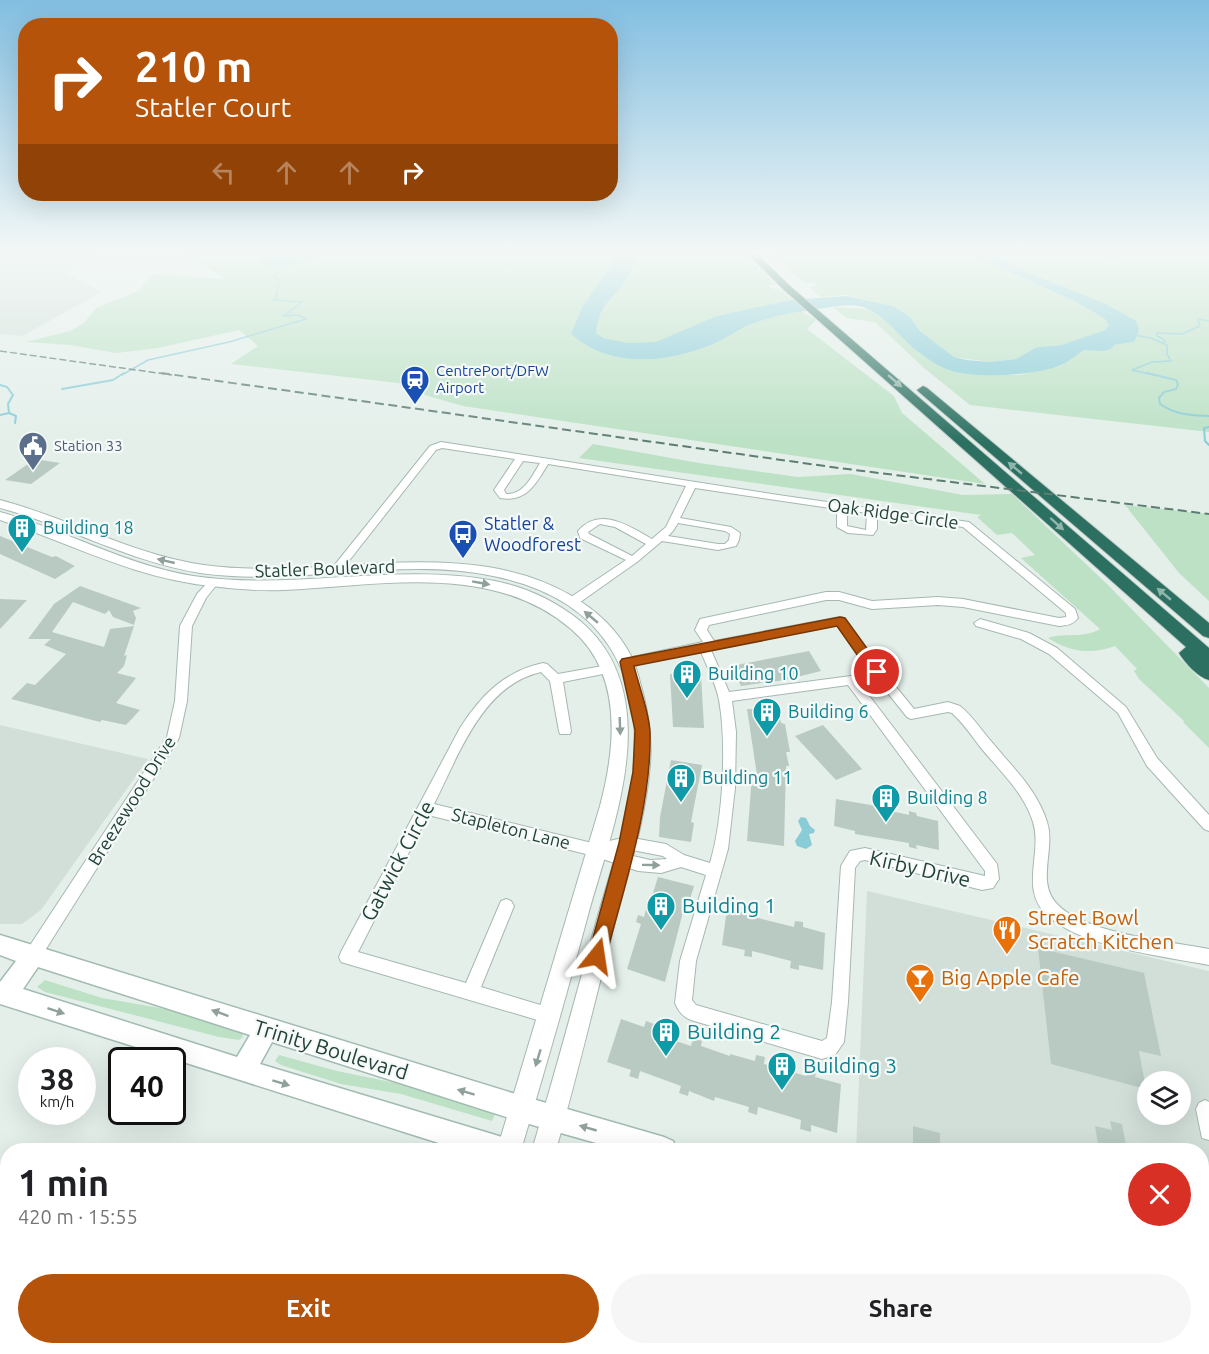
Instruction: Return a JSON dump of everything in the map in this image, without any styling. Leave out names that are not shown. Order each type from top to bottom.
[{"type":"highway","points":[[826,316],[1209,632]]},
{"type":"highway","points":[[830,316],[1209,658]]},
{"type":"highway","points":[[1126,585],[1141,607],[1209,674]]},
{"type":"main road","name":"Trinity Boulevard","points":[[0,945],[196,1005],[266,1030],[640,1143]]},
{"type":"main road","points":[[33,956],[2,997],[479,1143]]},
{"type":"main road","points":[[243,1071],[266,1030]]},
{"type":"street","name":"Oak Ridge Circle","points":[[337,569],[436,446],[966,524],[1071,612],[1072,618],[1069,621],[1059,622],[963,603],[938,601],[872,605],[839,596],[826,596],[704,622],[701,630],[707,645]]},
{"type":"street","points":[[521,457],[499,490],[502,496],[512,498],[522,495],[546,461]]},
{"type":"street","points":[[572,602],[657,541],[677,520],[692,484]]},
{"type":"street","name":"Statler Boulevard","points":[[0,504],[54,521],[157,560],[223,572],[266,573],[337,569],[503,574],[535,584],[572,602],[594,617],[622,651],[627,662],[638,702],[643,739],[641,772],[624,852],[579,1028],[546,1143]]},
{"type":"street","points":[[842,506],[842,527],[858,532],[869,533],[872,529],[872,510]]},
{"type":"street","name":"Statler Boulevard","points":[[0,516],[146,570],[213,583],[292,584],[425,571],[497,586],[530,598],[556,612],[591,640],[608,669],[619,712],[620,737],[611,799],[551,1016],[511,1143]]},
{"type":"street","points":[[633,560],[584,536],[583,531],[591,523],[606,521],[657,541],[725,547],[734,542],[736,537],[735,533],[728,529],[677,520]]},
{"type":"street","points":[[104,555],[118,545]]},
{"type":"street","name":"Breezewood Drive","points":[[33,956],[173,738],[181,701],[186,626],[201,596],[223,572]]},
{"type":"street","points":[[565,731],[556,679],[707,645],[840,621],[910,714],[948,707],[956,709],[1030,799],[1041,824],[1043,841],[1038,883],[1044,900],[1054,912],[1079,928],[1089,931],[1209,957]]},
{"type":"street","points":[[980,623],[1025,636],[1053,651],[1122,710],[1132,721],[1141,746],[1152,763],[1209,825]]},
{"type":"street","name":"Kirby Drive","points":[[707,645],[725,698],[730,732],[728,788],[722,849],[687,961],[683,992],[686,1008],[691,1012],[822,1050],[829,1049],[835,1042],[840,1002],[848,866],[855,856],[865,854],[982,884],[992,879],[992,869],[851,680],[725,698]]},
{"type":"street","name":"Gatwick Circle","points":[[551,1016],[347,957],[472,717],[490,696],[527,669],[543,667],[556,679]]},
{"type":"street","name":"Stapleton Lane","points":[[425,808],[596,850]]},
{"type":"street","points":[[596,850],[624,852],[643,866],[666,865],[680,860],[715,872]]},
{"type":"street","points":[[470,993],[506,906]]},
{"type":"street","points":[[1205,1109],[1209,1131]]},
{"type":"shaded area","points":[[0,316],[58,316],[22,336],[0,334]]},
{"type":"shaded area","points":[[0,725],[148,759],[41,910],[22,924],[0,924]]},
{"type":"shaded area","points":[[867,891],[1209,971],[1209,1143],[856,1143]]},
{"type":"green space","points":[[89,316],[809,316],[816,320],[807,329],[894,396],[902,413],[985,484],[463,406],[428,396],[398,383],[231,364],[258,346],[239,330],[158,348],[116,353],[70,345],[26,342],[70,331],[84,323]]},
{"type":"green space","points":[[845,316],[879,316],[891,324],[920,354],[949,370],[971,374],[1019,375],[1060,366],[1084,350],[1134,342],[1120,316],[1209,316],[1209,432],[970,405],[924,368],[875,322]]},
{"type":"green space","points":[[1101,316],[1110,325],[1105,330],[1061,345],[1037,347],[1016,359],[989,362],[954,357],[920,331],[910,317]]},
{"type":"green space","points":[[593,444],[699,463],[798,477],[851,474],[963,495],[1012,494],[1107,584],[1209,688],[1209,748],[1139,679],[1134,671],[1137,669],[1115,646],[1097,651],[1080,651],[1048,638],[1087,634],[1100,629],[1021,558],[1035,555],[1012,533],[997,535],[977,517],[981,515],[579,458]]},
{"type":"green space","points":[[1125,505],[1209,514],[1209,601],[1179,573]]},
{"type":"green space","points":[[45,980],[102,998],[172,1010],[242,1033],[243,1037],[239,1040],[219,1037],[45,992],[37,987]]},
{"type":"green space","points":[[279,1055],[337,1071],[435,1091],[496,1112],[492,1121],[401,1094],[341,1084],[281,1065],[275,1061]]},
{"type":"water","points":[[579,316],[600,316],[596,333],[603,338],[628,343],[656,342],[717,316],[779,316],[762,320],[696,350],[659,358],[621,358],[586,345],[571,334]]},
{"type":"water","points":[[878,316],[909,316],[920,331],[954,357],[989,362],[1016,359],[1037,347],[1061,345],[1105,330],[1109,325],[1101,316],[1128,316],[1136,321],[1139,330],[1134,342],[1114,345],[1111,349],[1103,351],[1084,350],[1050,369],[1021,374],[974,375],[949,370],[927,359]]},
{"type":"water","points":[[801,817],[806,818],[815,830],[814,833],[809,834],[812,845],[806,849],[797,846],[795,841],[802,830],[798,821]]},
{"type":"building","name":"Station 33","points":[[35,459],[60,463],[31,484],[5,480]]},
{"type":"building","points":[[0,536],[52,557],[56,556],[75,566],[55,579],[0,554]]},
{"type":"building","points":[[80,586],[141,608],[133,611],[136,618],[134,625],[113,617],[109,610],[105,614],[73,602],[52,632],[104,647],[110,629],[134,626],[124,656],[127,655],[124,666],[117,673],[136,678],[116,703],[140,710],[126,725],[102,720],[100,722],[11,699],[27,683],[35,685],[66,654],[44,645],[51,639],[28,639],[54,604]]},
{"type":"building","points":[[0,599],[27,600],[0,629]]},
{"type":"building","points":[[809,651],[821,671],[785,680],[741,686],[731,666]]},
{"type":"building","name":"Building 10","points":[[670,674],[701,675],[704,728],[673,727]]},
{"type":"building","points":[[747,709],[778,710],[781,723],[785,724],[790,752],[786,752],[789,766],[786,766],[784,846],[747,841],[752,775],[757,775]]},
{"type":"building","points":[[823,725],[862,769],[836,780],[795,736]]},
{"type":"building","name":"Building 11","points":[[671,760],[702,765],[691,822],[694,823],[691,842],[659,837],[660,817]]},
{"type":"building","name":"Building 8","points":[[836,799],[882,807],[882,809],[909,815],[909,811],[916,813],[917,816],[938,821],[939,850],[916,845],[917,849],[909,847],[909,843],[855,834],[855,831],[834,826]]},
{"type":"building","name":"Building 1","points":[[658,877],[694,886],[687,909],[684,908],[665,982],[627,969],[641,924],[636,922],[638,915],[644,917]]},
{"type":"building","points":[[727,909],[750,914],[751,910],[758,912],[758,918],[794,927],[795,921],[803,922],[803,927],[825,933],[823,970],[799,965],[799,970],[790,968],[791,961],[752,951],[752,957],[744,956],[745,950],[722,945]]},
{"type":"building","points":[[1038,948],[1144,973],[1161,1056],[1139,1051],[1143,1071],[1137,1071],[1137,1087],[1051,1064]]},
{"type":"building","points":[[621,1019],[644,1027],[646,1021],[654,1024],[652,1033],[691,1046],[693,1038],[702,1041],[701,1046],[730,1056],[730,1054],[755,1061],[756,1055],[765,1057],[764,1064],[806,1076],[807,1069],[816,1072],[815,1077],[841,1084],[837,1133],[811,1125],[811,1132],[800,1129],[801,1120],[758,1107],[757,1115],[748,1112],[749,1107],[715,1097],[714,1101],[689,1091],[688,1096],[679,1093],[681,1086],[640,1071],[638,1079],[629,1076],[631,1070],[607,1062]]},
{"type":"building","points":[[1110,1121],[1122,1124],[1126,1143],[1098,1143],[1095,1126],[1112,1130]]},
{"type":"building","points":[[913,1126],[940,1133],[940,1143],[913,1143]]},
{"type":"waterway","points":[[122,375],[148,360],[229,342],[306,319],[300,316]]},
{"type":"waterway","points":[[1164,343],[1165,340],[1157,336],[1157,333],[1182,334],[1200,326],[1198,319],[1209,321]]},
{"type":"waterway","points":[[1133,335],[1151,338],[1167,345],[1167,354],[1171,361],[1152,362],[1132,370],[1154,375]]},
{"type":"waterway","points":[[62,389],[113,380],[124,373]]},
{"type":"waterway","points":[[1147,373],[1176,380],[1178,384],[1176,389],[1164,392],[1159,398],[1160,404],[1189,415],[1209,416]]},
{"type":"waterway","points":[[0,385],[7,387],[13,395],[8,404],[9,413]]},
{"type":"waterway","points":[[0,415],[9,413]]},
{"type":"waterway","points":[[9,413],[16,416],[15,423]]},
{"type":"waterway","points":[[1209,427],[1204,428],[1205,441],[1209,445]]},
{"type":"railway","points":[[0,351],[172,375]]},
{"type":"railway","points":[[161,373],[839,468],[1209,514]]},
{"type":"place","name":"CentrePort/DFW Airport","points":[[415,406]]},
{"type":"place","name":"Station 33","points":[[33,472]]},
{"type":"place","name":"Building 18","points":[[22,554]]},
{"type":"place","name":"Statler & Woodforest","points":[[463,560]]},
{"type":"place","name":"Building 10","points":[[687,700]]},
{"type":"place","name":"Building 6","points":[[767,738]]},
{"type":"place","name":"Building 11","points":[[681,804]]},
{"type":"place","name":"Building 8","points":[[886,824]]},
{"type":"place","name":"Building 1","points":[[661,932]]},
{"type":"place","name":"Street Bowl Scratch Kitchen","points":[[1007,956]]},
{"type":"place","name":"Big Apple Cafe","points":[[920,1004]]},
{"type":"place","name":"Building 2","points":[[666,1058]]},
{"type":"place","name":"Building 3","points":[[782,1092]]},
{"type":"route","points":[[597,956],[627,843],[641,772],[642,730],[638,702],[627,662],[840,621],[877,672]]}]
